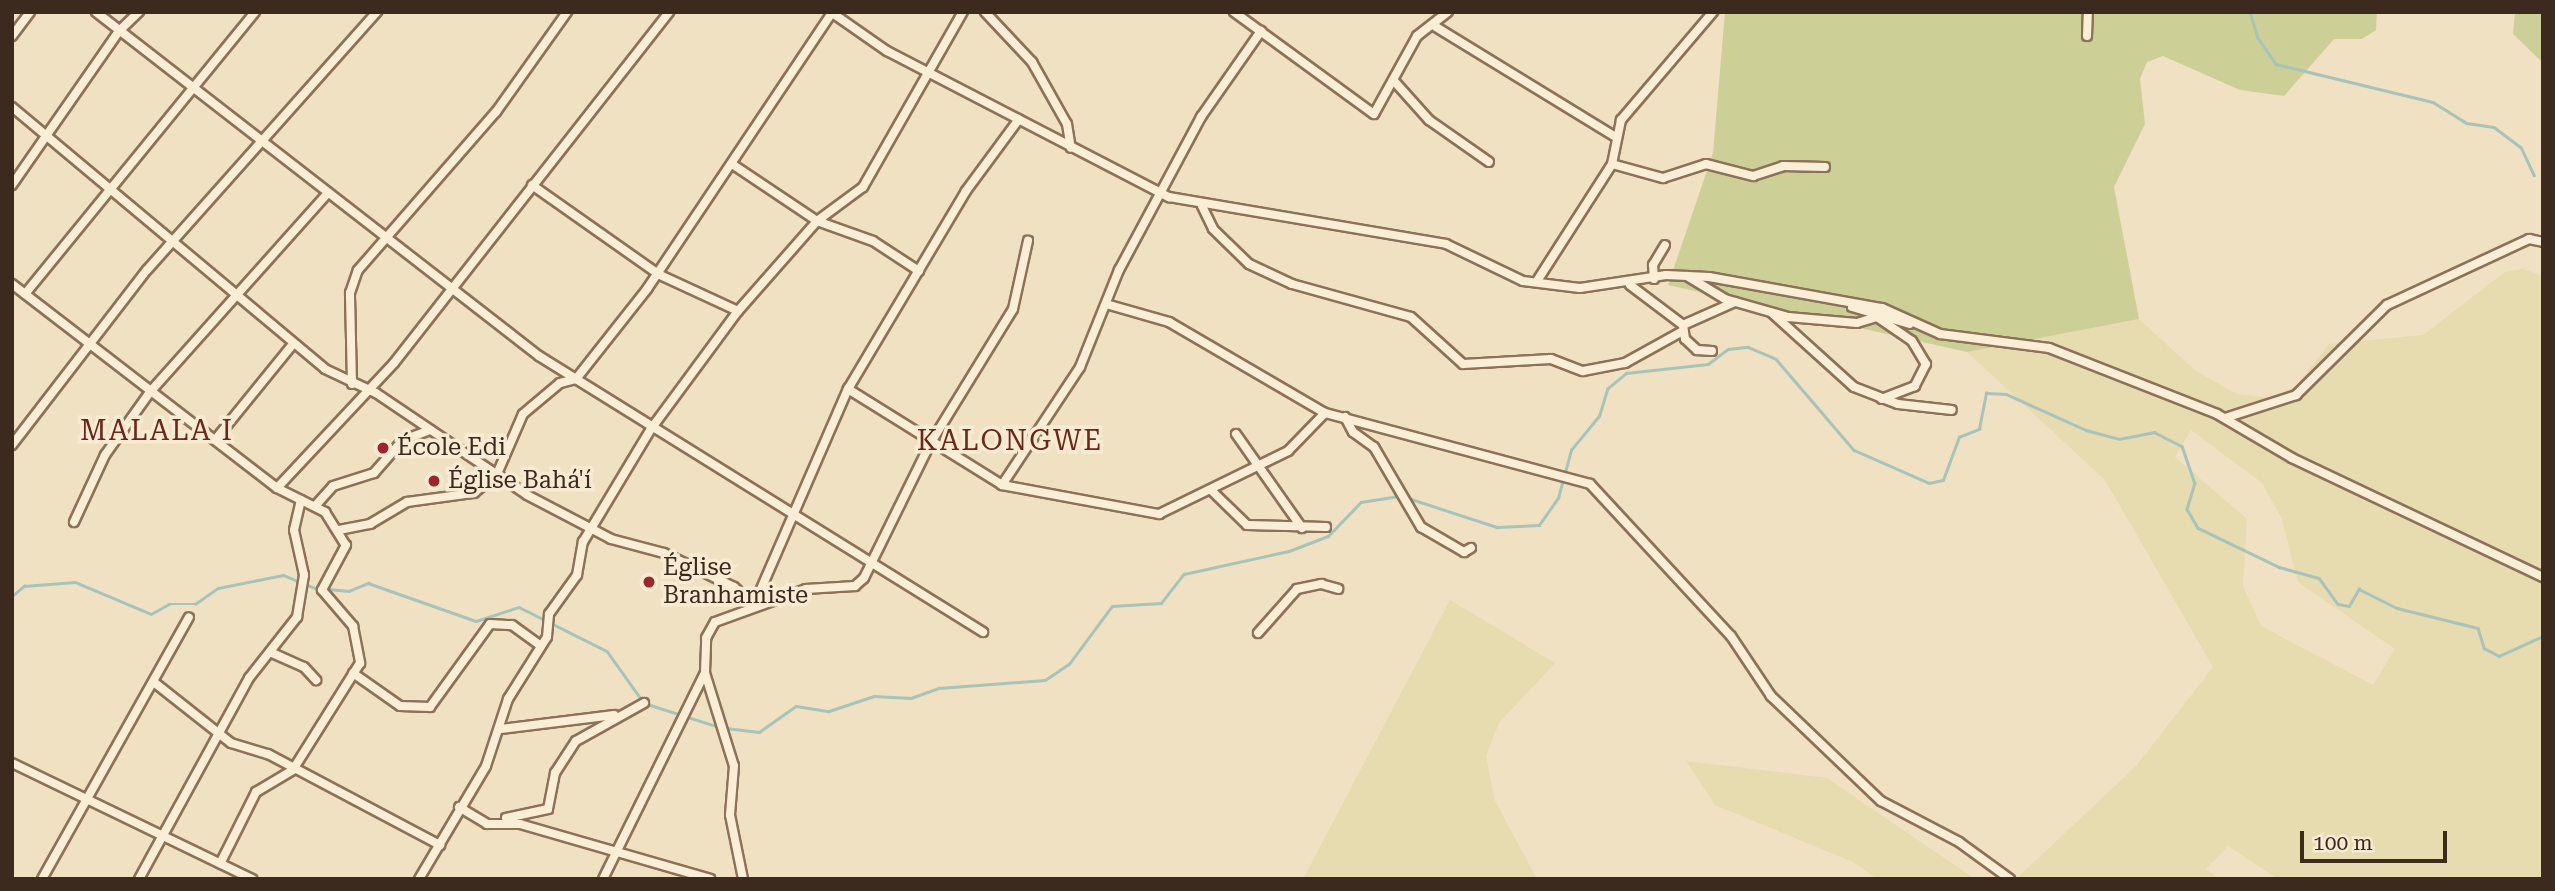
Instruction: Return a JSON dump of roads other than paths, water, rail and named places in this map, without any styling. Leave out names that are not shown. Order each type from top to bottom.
[{"type":"street","points":[[12,36],[30,12]]},
{"type":"street","points":[[96,12],[385,237],[576,379],[651,429],[875,562],[983,632]]},
{"type":"street","points":[[12,185],[119,30],[139,12]]},
{"type":"street","points":[[25,294],[114,192],[255,12]]},
{"type":"street","points":[[12,444],[86,342],[261,138],[345,55],[377,12]]},
{"type":"street","points":[[352,384],[356,349],[350,293],[358,270],[496,112],[567,12]]},
{"type":"street","points":[[277,488],[364,389],[394,363],[669,12]]},
{"type":"street","points":[[419,879],[440,845],[500,729],[508,699],[594,530],[651,429],[738,311],[817,221],[863,187],[963,12]]},
{"type":"street","points":[[985,12],[1032,62],[1067,124],[1072,148]]},
{"type":"street","points":[[1234,12],[1367,112],[1379,110],[1417,36],[1436,27],[1448,12]]},
{"type":"street","points":[[1537,282],[1612,164],[1614,136],[1669,60],[1713,12]]},
{"type":"street","points":[[2087,36],[2088,12]]},
{"type":"street","points":[[339,530],[370,524],[407,502],[474,493],[497,474],[523,414],[560,383],[576,379],[658,274],[685,224],[732,164],[832,13],[928,71],[1072,148],[1161,194],[1202,206],[1446,244],[1514,279],[1580,288],[1687,276],[1851,306],[1895,311],[1923,328]]},
{"type":"street","points":[[1436,27],[1614,136]]},
{"type":"street","points":[[1002,485],[1063,397],[1106,304],[1210,102],[1261,31]]},
{"type":"street","points":[[1395,82],[1432,123],[1489,162]]},
{"type":"street","points":[[12,107],[293,344],[352,384],[497,474],[594,530],[664,553],[734,587],[754,605]]},
{"type":"street","points":[[754,605],[848,389],[919,271],[1018,119]]},
{"type":"street","points":[[732,164],[817,221],[873,242],[919,271]]},
{"type":"street","points":[[1612,164],[1663,178],[1706,164],[1753,176],[1783,166],[1825,167]]},
{"type":"street","points":[[532,185],[658,274],[738,311]]},
{"type":"street","points":[[74,522],[108,450],[150,392],[232,294],[328,193]]},
{"type":"street","points":[[1202,206],[1213,229],[1249,264],[1293,284],[1411,317],[1463,364],[1551,359],[1583,370],[1625,363],[1682,329],[1737,301]]},
{"type":"street","points":[[2225,418],[2296,395],[2387,305],[2529,239],[2543,242]]},
{"type":"street","points":[[743,879],[730,815],[734,766],[705,673],[706,638],[715,622],[754,605],[770,606],[818,586],[855,586],[875,562],[930,444],[1013,309],[1028,241]]},
{"type":"street","points":[[1654,279],[1653,265],[1665,245]]},
{"type":"street","points":[[1687,276],[1737,301],[1819,322],[1877,317],[1912,341],[1926,364],[1915,386],[1881,398]]},
{"type":"street","points":[[12,284],[277,488],[316,505],[339,530],[345,554],[322,589],[353,626],[360,663],[293,770],[256,792],[220,864]]},
{"type":"street","points":[[1628,284],[1682,329],[1697,350],[1712,351]]},
{"type":"street","points":[[1106,304],[1169,322],[1325,413],[1596,488],[1760,671],[1771,696],[1881,801],[1959,842],[2010,879]]},
{"type":"street","points":[[1851,306],[1877,317],[1923,328],[2049,348],[2225,418],[2292,458],[2543,578]]},
{"type":"street","points":[[1770,311],[1833,373],[1881,398],[1952,410]]},
{"type":"street","points":[[215,440],[293,344]]},
{"type":"street","points":[[848,389],[930,444],[1002,485],[1159,514],[1288,451],[1325,413]]},
{"type":"street","points":[[1345,417],[1353,432],[1374,447],[1421,527],[1464,552],[1471,548]]},
{"type":"street","points":[[316,505],[333,486],[374,473],[403,440],[430,430]]},
{"type":"street","points":[[1236,433],[1255,468],[1301,528]]},
{"type":"street","points":[[1210,490],[1247,525],[1264,520],[1301,528],[1326,527]]},
{"type":"street","points":[[139,879],[218,734],[297,617],[304,575],[294,530],[301,500]]},
{"type":"street","points":[[1258,633],[1297,589],[1321,584],[1338,589]]},
{"type":"street","points":[[42,879],[86,797],[155,683],[189,617]]},
{"type":"street","points":[[353,673],[400,706],[430,707],[490,624],[512,625],[538,644]]},
{"type":"street","points":[[271,652],[304,667],[316,680]]},
{"type":"street","points":[[603,879],[705,673]]},
{"type":"street","points":[[155,683],[218,734],[440,845]]},
{"type":"street","points":[[487,824],[548,809],[555,773],[576,741],[644,704]]},
{"type":"street","points":[[500,729],[622,715]]},
{"type":"street","points":[[14,765],[162,833],[252,879]]},
{"type":"street","points":[[459,807],[487,824],[520,824],[710,879]]},
{"type":"street","points":[[224,879],[230,869]]},
{"type":"waterway","points":[[2250,12],[2258,38],[2276,64],[2433,102],[2466,123],[2494,127],[2521,147],[2534,175]]},
{"type":"waterway","points":[[1405,497],[1497,527],[1539,525],[1558,498],[1571,450],[1599,416],[1607,389],[1626,373],[1708,364],[1728,349],[1748,347],[1776,359],[1854,450],[1929,483],[1943,480],[1959,437],[1979,429],[1986,393],[2006,394],[2086,430],[2119,439],[2154,432],[2182,446],[2195,483],[2187,509],[2198,528],[2279,567],[2319,578],[2338,604],[2349,606],[2359,589],[2397,608],[2478,628],[2484,648],[2499,656],[2543,636]]},
{"type":"waterway","points":[[726,728],[759,732],[796,706],[829,711],[874,696],[911,698],[939,688],[1045,680],[1069,664],[1112,606],[1161,603],[1184,574],[1289,551],[1328,536],[1361,502],[1399,496]]},
{"type":"waterway","points":[[12,596],[24,586],[75,582],[151,614],[169,604],[195,604],[218,588],[283,575],[316,588],[349,591],[368,583],[476,621],[519,607],[607,651],[644,703],[719,727]]},
{"type":"place","name":"École Edi","points":[[383,448]]},
{"type":"place","name":"Église Bahá'í","points":[[434,481]]},
{"type":"place","name":"Église Branhamiste","points":[[649,582]]},
{"type":"district","name":"MALALA I","points":[[157,431]]},
{"type":"district","name":"KALONGWE","points":[[1010,441]]}]
